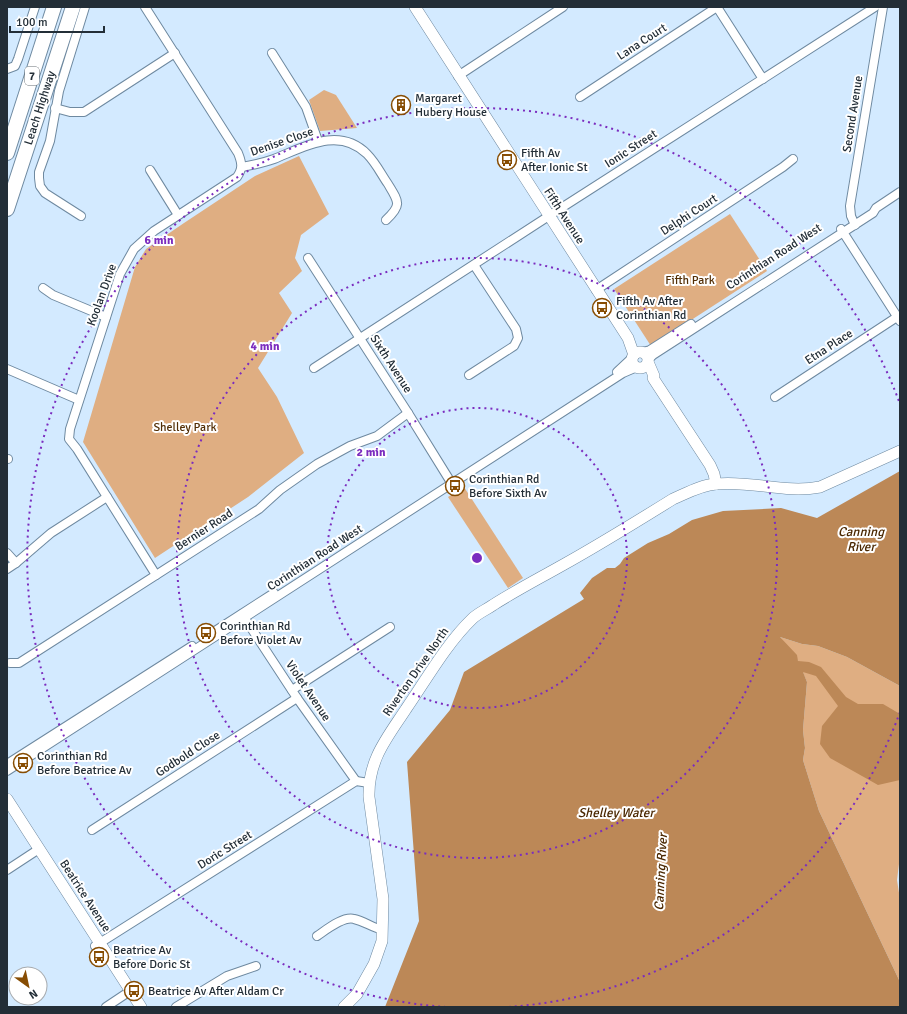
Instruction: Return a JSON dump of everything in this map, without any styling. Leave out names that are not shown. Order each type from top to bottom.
[{"type":"highway","name":"Leach Highway","points":[[8,148],[54,7]]},
{"type":"highway","name":"Leach Highway","points":[[7,209],[73,7]]},
{"type":"street","points":[[7,69],[15,66],[35,7]]},
{"type":"street","points":[[81,216],[45,193],[40,186],[39,172],[50,141],[58,91],[85,7]]},
{"type":"street","points":[[145,7],[238,154],[242,167]]},
{"type":"street","name":"Fifth Avenue","points":[[414,7],[628,338],[640,359]]},
{"type":"street","points":[[458,76],[564,7]]},
{"type":"street","points":[[717,7],[763,79]]},
{"type":"street","name":"Lana Court","points":[[580,96],[717,7]]},
{"type":"street","name":"Ionic Street","points":[[314,368],[875,7]]},
{"type":"street","name":"Second Avenue","points":[[854,222],[850,216],[850,206],[882,7]]},
{"type":"street","points":[[55,108],[70,112],[84,112],[175,53]]},
{"type":"street","points":[[272,53],[306,107],[318,141]]},
{"type":"street","name":"Denise Close","points":[[242,167],[260,164],[318,141],[337,140],[352,144],[360,148],[372,160],[395,196],[397,203],[395,212],[386,220]]},
{"type":"street","name":"Delphi Court","points":[[596,290],[793,159]]},
{"type":"street","name":"Koolan Drive","points":[[156,575],[77,449],[69,439],[70,429],[120,274],[134,249],[154,230],[237,177],[242,167]]},
{"type":"street","points":[[150,170],[178,215]]},
{"type":"street","name":"Corinthian Road West","points":[[7,771],[451,482],[623,373],[650,350],[842,230],[871,208],[876,208],[900,192]]},
{"type":"street","points":[[842,230],[898,319]]},
{"type":"street","name":"Sixth Avenue","points":[[308,258],[451,482]]},
{"type":"street","points":[[469,375],[514,346],[518,338],[516,330],[474,265]]},
{"type":"street","points":[[43,288],[53,295],[106,317]]},
{"type":"street","name":"Etna Place","points":[[775,397],[898,319]]},
{"type":"street","points":[[640,359],[650,378],[653,378],[710,465],[716,484]]},
{"type":"street","points":[[7,369],[79,400]]},
{"type":"street","name":"Bernier Road","points":[[10,663],[19,663],[259,509],[280,490],[317,464],[350,446],[377,436],[408,413]]},
{"type":"street","name":"Riverton Drive North","points":[[344,1007],[357,994],[374,964],[382,941],[383,899],[369,783],[372,767],[384,742],[449,646],[474,617],[517,590],[571,561],[673,499],[705,486],[736,483],[769,487],[808,489],[820,487],[900,451]]},
{"type":"street","points":[[7,569],[51,533],[107,497]]},
{"type":"street","points":[[7,553],[16,563]]},
{"type":"street","name":"Corinthian Road West","points":[[7,764],[244,616]]},
{"type":"street","name":"Violet Avenue","points":[[244,616],[297,698],[356,782]]},
{"type":"street","points":[[292,690],[390,627]]},
{"type":"street","name":"Godbold Close","points":[[92,830],[297,698]]},
{"type":"street","points":[[356,782],[369,783]]},
{"type":"street","name":"Doric Street","points":[[98,945],[356,782]]},
{"type":"street","name":"Beatrice Avenue","points":[[7,799],[37,851]]},
{"type":"street","name":"Beatrice Avenue","points":[[7,808],[37,851],[128,992],[140,1007]]},
{"type":"street","points":[[7,870],[37,851]]},
{"type":"street","points":[[317,936],[346,919],[354,919],[383,930]]},
{"type":"street","points":[[176,1007],[222,979],[256,966]]},
{"type":"street","points":[[106,1007],[128,992]]},
{"type":"street","name":"Beatrice Avenue","points":[[128,992],[134,1007]]},
{"type":"green space","points":[[324,90],[336,95],[357,128],[320,131],[309,100]]},
{"type":"green space","name":"Shelley Park","points":[[299,156],[329,214],[301,235],[295,258],[302,271],[279,293],[292,313],[258,368],[277,397],[304,453],[248,497],[155,558],[83,442],[135,267],[146,249],[184,223],[255,176]]},
{"type":"green space","name":"Fifth Park","points":[[730,214],[767,271],[651,346],[614,289]]},
{"type":"green space","points":[[464,487],[523,578],[508,588],[448,497]]},
{"type":"green space","points":[[780,637],[802,644],[818,646],[847,657],[900,686],[900,856],[897,880],[900,899],[900,982],[819,811],[803,760],[805,748],[803,730],[807,682],[798,661]]},
{"type":"water","name":"Shelley Water","points":[[900,471],[900,686],[847,657],[818,646],[802,644],[780,637],[797,655],[798,661],[809,662],[821,667],[846,697],[858,704],[883,704],[900,714],[900,780],[878,785],[830,758],[820,744],[822,726],[838,706],[816,676],[803,672],[807,682],[803,730],[805,748],[803,760],[819,811],[900,982],[900,1007],[385,1007],[419,921],[407,762],[450,710],[464,672],[584,599],[580,593],[592,578],[607,568],[615,568],[624,558],[648,543],[669,534],[692,520],[723,511],[781,508],[817,518]]},
{"type":"place","name":"Margaret Hubery House","points":[[401,105]]},
{"type":"place","name":"Fifth Av After Ionic St","points":[[507,160]]},
{"type":"place","name":"Fifth Av After Corinthian Rd","points":[[602,308]]},
{"type":"place","name":"Corinthian Rd Before Sixth Av","points":[[455,486]]},
{"type":"place","name":"Corinthian Rd Before Violet Av","points":[[206,633]]},
{"type":"place","name":"Corinthian Rd Before Beatrice Av","points":[[23,763]]},
{"type":"place","name":"Beatrice Av Before Doric St","points":[[99,957]]},
{"type":"place","name":"Beatrice Av After Aldam Cr","points":[[134,991]]},
{"type":"water label","name":"Canning River","points":[[861,540]]},
{"type":"water label","name":"Canning River","points":[[661,872]]}]
